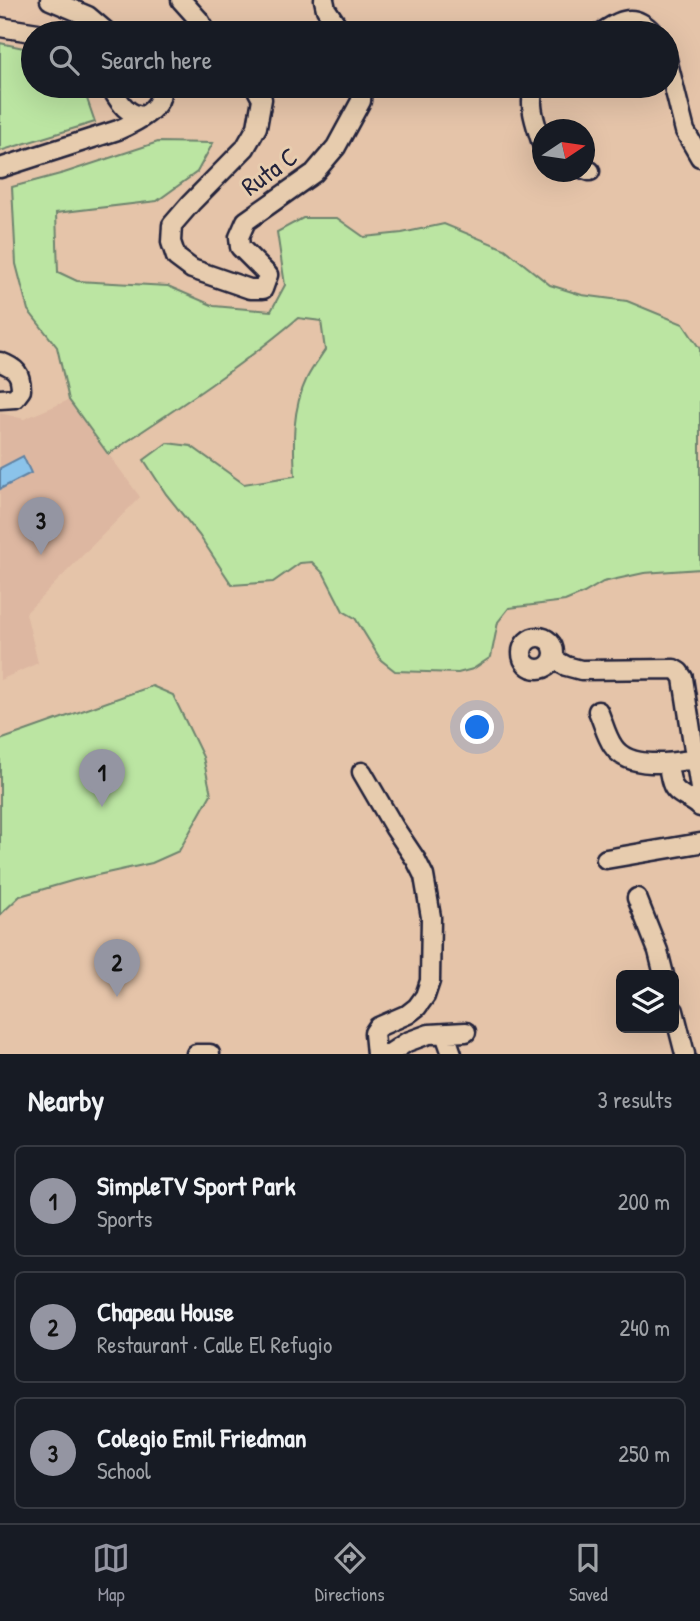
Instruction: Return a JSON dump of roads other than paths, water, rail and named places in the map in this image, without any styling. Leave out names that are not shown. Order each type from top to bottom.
[{"type":"street","points":[[50,0],[94,21]]},
{"type":"street","points":[[181,0],[200,21]]},
{"type":"street","points":[[324,0],[334,21]]},
{"type":"street","points":[[0,27],[21,30]]},
{"type":"street","points":[[117,98],[128,111],[136,116],[144,116]]},
{"type":"street","points":[[0,168],[118,131],[144,116],[160,98]]},
{"type":"street","name":"Ruta C","points":[[261,98],[257,127],[245,148],[172,225],[171,242],[176,257],[192,270],[250,289],[262,289],[268,275],[240,247],[239,237],[246,221],[314,173],[336,147],[361,98]]},
{"type":"street","points":[[533,98],[535,119]]},
{"type":"street","points":[[677,98],[685,131],[700,157]]},
{"type":"street","points":[[0,362],[16,371],[21,378],[21,390],[15,398],[0,398]]},
{"type":"street","points":[[553,659],[580,670],[680,671],[698,774],[668,764],[636,762],[625,758],[613,747],[598,711]]},
{"type":"street","points":[[668,764],[673,786],[700,807]]},
{"type":"street","points":[[362,772],[424,876],[431,917],[430,981],[425,996],[408,1014],[378,1027],[374,1034],[376,1054]]},
{"type":"street","points":[[606,859],[700,843]]},
{"type":"street","points":[[637,898],[663,970]]},
{"type":"street","points":[[679,1031],[685,1054]]},
{"type":"street","points":[[389,1054],[407,1042],[429,1034],[466,1032]]},
{"type":"street","points":[[445,1034],[452,1054]]},
{"type":"street","points":[[196,1054],[210,1054]]},
{"type":"water","points":[[23,456],[31,473],[0,489],[0,468]]},
{"type":"place","name":"Colegio Emil Friedman","points":[[41,555]]},
{"type":"place","name":"SimpleTV Sport Park","points":[[102,807]]},
{"type":"place","name":"Chapeau House","points":[[117,997]]}]
